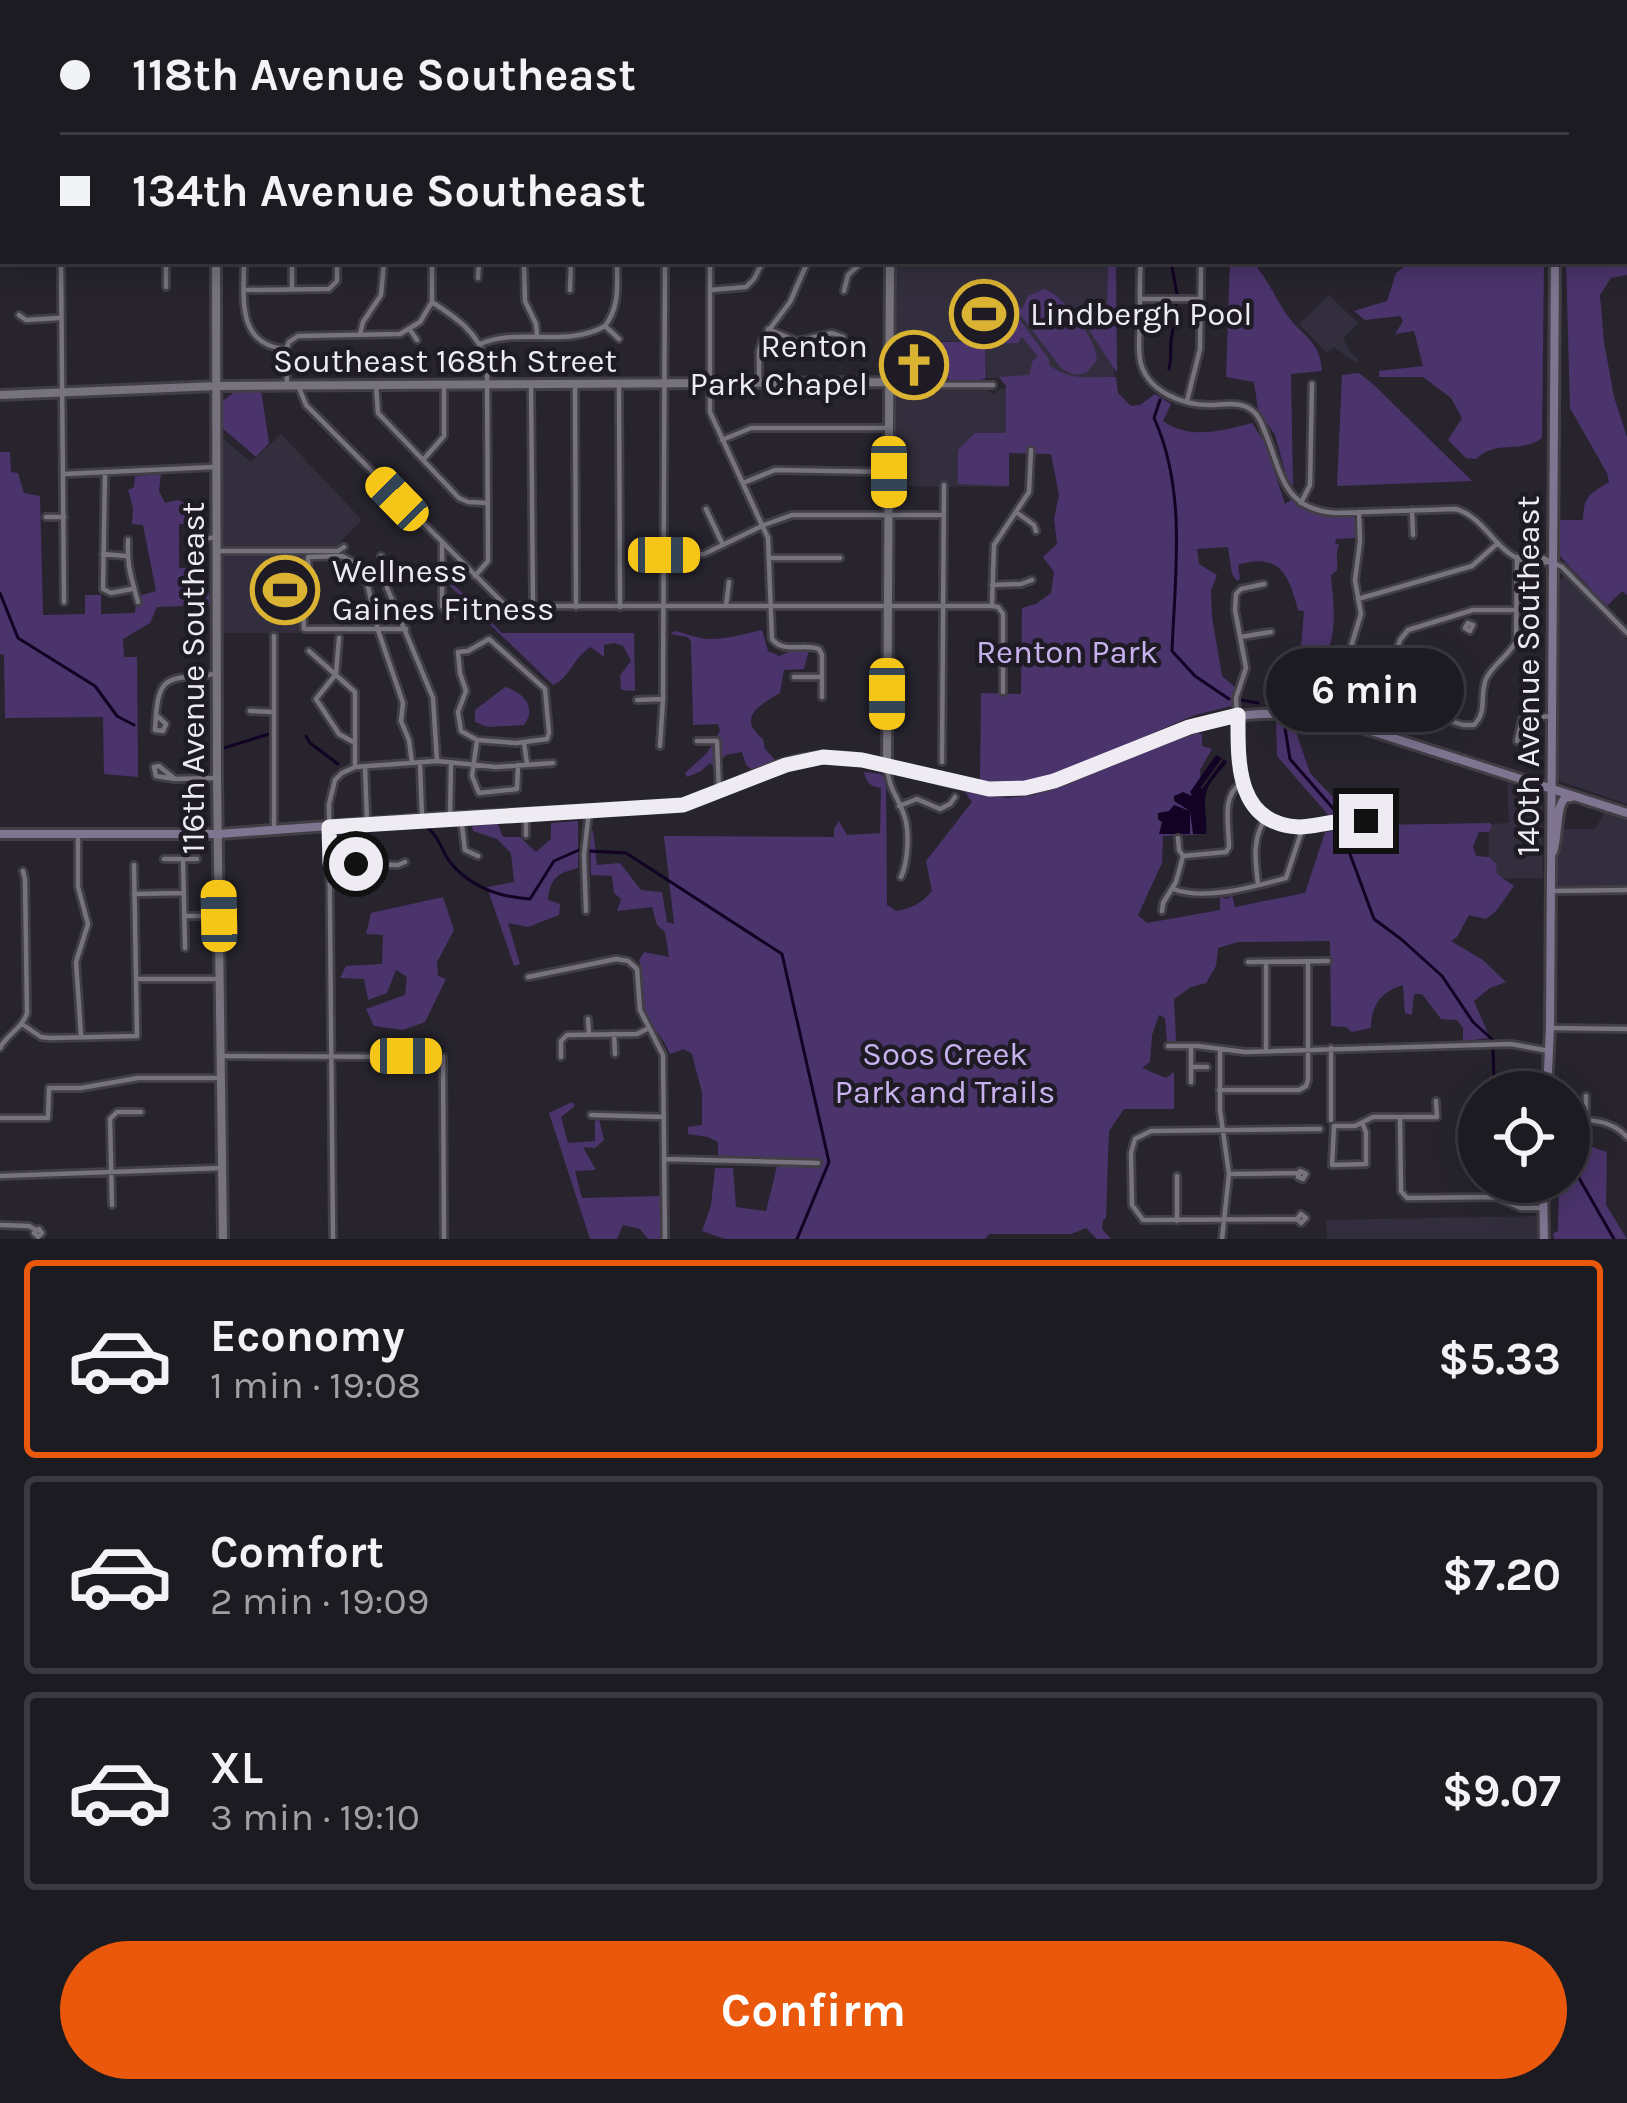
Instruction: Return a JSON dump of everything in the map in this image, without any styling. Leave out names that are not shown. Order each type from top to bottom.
[{"type":"main road","name":"140th Avenue Southeast","points":[[1548,1071],[1555,264]]},
{"type":"main road","points":[[0,834],[218,834],[683,805],[813,757],[838,757],[989,789],[1025,788],[1189,727],[1274,712],[1343,722],[1627,813]]},
{"type":"main road","points":[[1551,859],[1558,836],[1558,806],[1565,798],[1577,797]]},
{"type":"main road","points":[[1543,1203],[1544,1239]]},
{"type":"street","points":[[61,264],[64,602]]},
{"type":"street","points":[[166,264],[166,287]]},
{"type":"street","name":"116th Avenue Southeast","points":[[216,264],[223,1239]]},
{"type":"street","points":[[244,264],[244,314],[251,332],[265,345],[286,349]]},
{"type":"street","points":[[292,264],[292,290]]},
{"type":"street","points":[[244,290],[326,289],[334,286],[337,264]]},
{"type":"street","points":[[360,336],[363,322],[381,295],[384,264]]},
{"type":"street","points":[[287,385],[286,349],[298,336],[394,335],[410,329],[432,302],[432,264]]},
{"type":"street","points":[[478,278],[479,264]]},
{"type":"street","points":[[524,264],[525,301],[537,337]]},
{"type":"street","points":[[571,264],[571,290]]},
{"type":"street","points":[[481,344],[498,338],[585,335],[605,326],[617,302],[617,264]]},
{"type":"street","points":[[660,746],[665,264]]},
{"type":"street","points":[[710,264],[710,412],[764,525],[770,558],[770,634],[784,647],[819,650],[822,698]]},
{"type":"street","points":[[710,290],[739,290],[754,280],[762,264]]},
{"type":"street","points":[[759,383],[759,351],[768,329],[790,302],[807,264]]},
{"type":"street","points":[[844,291],[848,275],[860,264]]},
{"type":"street","points":[[890,264],[887,766],[890,789],[905,820],[901,877]]},
{"type":"street","points":[[1141,264],[1140,358],[1147,377],[1161,391],[1187,401],[1236,404],[1252,410],[1285,485],[1300,503],[1324,512],[1463,511],[1517,557],[1543,558],[1571,574],[1627,633]]},
{"type":"street","points":[[1187,401],[1200,349],[1201,264]]},
{"type":"street","points":[[1139,299],[1200,299]]},
{"type":"street","points":[[432,302],[468,326],[487,361],[488,561],[475,576]]},
{"type":"street","points":[[19,315],[26,320],[62,318]]},
{"type":"street","points":[[605,326],[619,339]]},
{"type":"street","points":[[410,329],[418,340]]},
{"type":"street","points":[[768,329],[796,341],[832,333],[844,337]]},
{"type":"street","points":[[1300,503],[1310,485],[1312,384]]},
{"type":"street","name":"Southeast 168th Street","points":[[0,395],[287,385],[993,385]]},
{"type":"street","points":[[298,385],[303,400],[503,605],[998,607],[1003,614],[1003,692]]},
{"type":"street","points":[[303,400],[310,385]]},
{"type":"street","points":[[423,460],[444,436],[444,385]]},
{"type":"street","points":[[531,385],[533,607]]},
{"type":"street","points":[[575,385],[576,607]]},
{"type":"street","points":[[619,385],[620,607]]},
{"type":"street","points":[[376,386],[378,413],[423,460],[460,498],[489,503]]},
{"type":"street","points":[[722,440],[751,428],[890,428]]},
{"type":"street","points":[[992,606],[994,545],[1030,486],[1031,450]]},
{"type":"street","points":[[64,474],[216,467]]},
{"type":"street","points":[[743,484],[775,470],[889,472]]},
{"type":"street","points":[[105,472],[105,592],[132,589]]},
{"type":"street","points":[[942,762],[944,485]]},
{"type":"street","points":[[706,509],[723,545]]},
{"type":"street","points":[[1412,510],[1413,535]]},
{"type":"street","points":[[1016,512],[1036,531]]},
{"type":"street","points":[[1340,686],[1360,620],[1354,576],[1359,512]]},
{"type":"street","points":[[664,555],[700,555],[792,515],[944,515]]},
{"type":"street","points":[[994,516],[1006,525]]},
{"type":"street","points":[[46,518],[64,518]]},
{"type":"street","points":[[194,559],[196,540],[217,537]]},
{"type":"street","points":[[128,540],[126,556],[138,602]]},
{"type":"street","points":[[1358,599],[1472,566],[1498,543]]},
{"type":"street","points":[[442,544],[442,606],[450,616]]},
{"type":"street","points":[[217,551],[344,547]]},
{"type":"street","points":[[103,554],[126,556]]},
{"type":"street","points":[[406,629],[378,629],[304,629],[308,556],[342,556],[365,574],[378,629],[403,710],[401,722],[416,763],[422,821]]},
{"type":"street","points":[[381,556],[382,578],[434,698],[437,761]]},
{"type":"street","points":[[1279,681],[1340,686],[1466,726],[1477,724],[1486,680],[1516,641],[1517,557]]},
{"type":"street","points":[[770,558],[840,558]]},
{"type":"street","points":[[992,584],[1032,580]]},
{"type":"street","points":[[726,607],[729,582]]},
{"type":"street","points":[[1264,584],[1236,594],[1246,668],[1237,691],[1241,784],[1266,817],[1285,825],[1366,821],[1361,812]]},
{"type":"street","points":[[1382,699],[1404,632],[1466,612],[1516,610]]},
{"type":"street","points":[[1466,612],[1468,622]]},
{"type":"street","points":[[1240,637],[1271,632]]},
{"type":"street","points":[[274,636],[269,656],[274,830]]},
{"type":"street","points":[[339,638],[336,674],[316,699],[339,734],[355,743]]},
{"type":"street","points":[[483,640],[493,641],[545,689],[547,739],[477,740],[460,731],[458,712],[466,691],[458,652],[468,652],[483,640]]},
{"type":"street","points":[[309,651],[355,692],[356,767]]},
{"type":"street","points":[[1441,668],[1441,718]]},
{"type":"street","points":[[156,715],[159,690],[168,680],[216,674]]},
{"type":"street","points":[[794,677],[822,677]]},
{"type":"street","points":[[638,700],[663,699]]},
{"type":"street","points":[[250,712],[273,712]]},
{"type":"street","points":[[1517,741],[1523,718],[1551,716]]},
{"type":"street","points":[[477,740],[472,776],[479,793],[517,789],[518,765]]},
{"type":"street","points":[[697,741],[717,741],[719,792]]},
{"type":"street","points":[[524,742],[527,764]]},
{"type":"street","points":[[333,1239],[329,827],[335,780],[365,766],[437,761],[473,766],[553,763]]},
{"type":"street","points":[[451,763],[456,818],[465,850],[478,856]]},
{"type":"street","points":[[365,766],[367,824]]},
{"type":"street","points":[[175,779],[217,778]]},
{"type":"street","points":[[1183,856],[1226,852],[1228,796],[1241,784]]},
{"type":"street","points":[[899,806],[917,800],[940,808],[955,797]]},
{"type":"street","points":[[586,911],[584,855],[589,811]]},
{"type":"street","points":[[526,814],[526,836]]},
{"type":"street","points":[[1258,884],[1253,849],[1266,817]]},
{"type":"street","points":[[1173,889],[1181,893],[1225,891],[1286,878],[1304,827]]},
{"type":"street","points":[[77,835],[78,887],[88,916],[76,973],[81,1037]]},
{"type":"street","points":[[1178,838],[1183,856]]},
{"type":"street","points":[[1162,911],[1183,856]]},
{"type":"street","points":[[183,859],[184,948]]},
{"type":"street","points":[[164,860],[196,859]]},
{"type":"street","points":[[330,863],[404,862]]},
{"type":"street","points":[[22,1024],[50,1038],[137,1036],[134,865]]},
{"type":"street","points":[[0,1048],[22,1024],[27,1004],[22,871]]},
{"type":"street","points":[[1551,891],[1627,890]]},
{"type":"street","points":[[134,894],[184,893]]},
{"type":"street","points":[[75,919],[88,916]]},
{"type":"street","points":[[184,916],[219,916]]},
{"type":"street","points":[[528,977],[616,959],[633,964],[638,972],[638,1004],[664,1065],[665,1239]]},
{"type":"street","points":[[1248,962],[1328,961]]},
{"type":"street","points":[[1266,962],[1267,1052]]},
{"type":"street","points":[[1219,1090],[1299,1090],[1306,1086],[1308,962]]},
{"type":"street","points":[[76,973],[87,973]]},
{"type":"street","points":[[136,979],[219,979]]},
{"type":"street","points":[[588,1018],[589,1034]]},
{"type":"street","points":[[561,1057],[563,1038],[637,1034],[647,1028]]},
{"type":"street","points":[[1550,1028],[1627,1029]]},
{"type":"street","points":[[614,1034],[615,1054]]},
{"type":"street","points":[[1168,1046],[1267,1052],[1511,1044],[1549,1051]]},
{"type":"street","points":[[1191,1046],[1191,1082]]},
{"type":"street","points":[[1330,1048],[1332,1165],[1366,1164],[1362,1124]]},
{"type":"street","points":[[1220,1050],[1219,1090],[1229,1174],[1222,1239]]},
{"type":"street","points":[[221,1056],[443,1057],[444,1239]]},
{"type":"street","points":[[1191,1067],[1207,1067]]},
{"type":"street","points":[[0,1118],[48,1118],[49,1088],[138,1078],[220,1078]]},
{"type":"street","points":[[1332,1124],[1437,1117],[1436,1102]]},
{"type":"street","points":[[112,1205],[110,1119],[117,1112],[141,1112]]},
{"type":"street","points":[[591,1115],[664,1118]]},
{"type":"street","points":[[1400,1117],[1404,1195],[1496,1197],[1521,1208],[1543,1208]]},
{"type":"street","points":[[1590,1121],[1610,1124],[1627,1137]]},
{"type":"street","points":[[1621,1130],[1627,1121]]},
{"type":"street","points":[[1297,1219],[1148,1221],[1138,1216],[1132,1205],[1135,1138],[1151,1131],[1320,1129]]},
{"type":"street","points":[[664,1159],[818,1163]]},
{"type":"street","points":[[0,1176],[222,1168]]},
{"type":"street","points":[[1229,1174],[1298,1173]]},
{"type":"street","points":[[1177,1176],[1177,1221]]},
{"type":"street","points":[[1456,1188],[1456,1198]]},
{"type":"street","points":[[0,1225],[36,1230]]},
{"type":"shaded area","points":[[894,264],[1113,264],[1114,382],[987,378],[985,342],[895,340]]},
{"type":"shaded area","points":[[1329,295],[1358,323],[1343,338],[1358,359],[1356,363],[1334,347],[1327,353],[1299,324]]},
{"type":"shaded area","points":[[984,388],[993,394],[1010,388],[1008,487],[894,486],[896,389]]},
{"type":"shaded area","points":[[281,434],[362,520],[340,542],[340,552],[304,553],[299,633],[221,633],[221,437],[251,462]]},
{"type":"shaded area","points":[[1564,576],[1627,640],[1627,804],[1557,780],[1560,580]]},
{"type":"shaded area","points":[[1216,755],[1222,758],[1202,789],[1224,759],[1227,762],[1206,795],[1206,834],[1193,834],[1190,811],[1174,801],[1174,796],[1183,792],[1192,796],[1190,792]]},
{"type":"shaded area","points":[[1507,783],[1542,796],[1543,878],[1489,878],[1489,824],[1509,823]]},
{"type":"shaded area","points":[[1174,805],[1190,811],[1190,834],[1159,834],[1158,813]]},
{"type":"shaded area","points":[[1605,812],[1627,820],[1627,886],[1557,884],[1560,829],[1595,829]]},
{"type":"shaded area","points":[[1539,1216],[1540,1239],[1327,1239],[1326,1220]]},
{"type":"green space","points":[[1108,264],[1116,264],[1117,373],[1084,318],[1107,310]]},
{"type":"green space","points":[[1230,264],[1254,264],[1313,344],[1322,371],[1291,374],[1293,486],[1275,435],[1258,410],[1254,382],[1226,377]]},
{"type":"green space","points":[[1408,264],[1544,264],[1542,438],[1466,458],[1448,440],[1462,418],[1451,398],[1423,377],[1379,377],[1379,371],[1423,366],[1414,331],[1395,334],[1403,321],[1400,316],[1365,320],[1354,311],[1387,301],[1396,273]]},
{"type":"green space","points":[[1566,264],[1627,264],[1627,275],[1611,278],[1600,295],[1614,397],[1627,437],[1627,595],[1622,591],[1607,606],[1557,553],[1559,520],[1583,520],[1589,497],[1609,482],[1570,408]]},
{"type":"green space","points":[[1044,289],[1070,309],[1092,341],[1097,360],[1086,373],[1074,375],[1062,369],[1015,308],[1022,309],[1028,296]]},
{"type":"green space","name":"Renton Park","points":[[1008,311],[1020,320],[1049,365],[1073,376],[1116,377],[1118,393],[1131,406],[1155,394],[1171,404],[1163,421],[1173,427],[1206,432],[1252,423],[1265,443],[1285,504],[1291,500],[1313,513],[1355,516],[1357,538],[1336,539],[1337,570],[1331,575],[1333,630],[1323,660],[1300,659],[1304,611],[1298,610],[1280,570],[1264,562],[1238,565],[1237,581],[1228,547],[1197,549],[1199,564],[1217,575],[1211,591],[1212,617],[1222,676],[1235,687],[1232,706],[1195,715],[1052,776],[1010,784],[980,781],[981,693],[1021,694],[1022,608],[1051,593],[1054,572],[1043,557],[1057,544],[1054,519],[1059,495],[1051,454],[1009,453],[1009,486],[958,484],[958,450],[975,433],[1006,433],[1006,386],[999,377],[1029,375],[1038,357],[1022,337],[1018,343],[985,344],[986,378],[954,381],[934,364],[938,342],[967,342],[973,336],[965,334],[965,328],[998,330]]},
{"type":"green space","points":[[1359,373],[1472,481],[1337,486],[1342,375]]},
{"type":"green space","points":[[237,390],[261,390],[269,443],[256,457],[221,427],[220,403]]},
{"type":"green space","points":[[0,452],[10,452],[11,472],[18,473],[24,493],[40,496],[43,615],[85,614],[85,595],[101,595],[101,614],[135,613],[139,596],[156,591],[143,525],[132,524],[128,490],[134,487],[135,476],[161,474],[159,491],[165,503],[178,500],[197,508],[198,524],[179,524],[179,568],[187,568],[187,593],[209,593],[210,605],[157,607],[150,623],[123,639],[124,657],[137,657],[138,777],[104,774],[103,717],[5,718],[4,655],[0,654]]},
{"type":"green space","points":[[452,583],[502,633],[634,633],[635,691],[621,690],[620,675],[631,661],[623,646],[614,643],[604,645],[604,657],[591,647],[585,651],[553,685]]},
{"type":"green space","points":[[762,630],[768,651],[779,656],[809,650],[804,669],[784,670],[780,693],[751,718],[776,761],[754,771],[742,752],[726,755],[720,772],[710,763],[687,777],[685,773],[707,753],[720,731],[718,724],[693,725],[691,642],[688,637],[670,634],[712,639]]},
{"type":"green space","points":[[505,687],[527,702],[524,725],[488,727],[475,722],[475,710]]},
{"type":"green space","points":[[1276,718],[1292,720],[1310,773],[1352,817],[1330,817],[1277,756]]},
{"type":"green space","name":"Soos Creek Park and Trails","points":[[1202,734],[1202,746],[1212,749],[1200,770],[1205,834],[1163,836],[1162,863],[1138,915],[1147,923],[1220,910],[1220,897],[1232,895],[1235,907],[1305,893],[1325,832],[1376,825],[1490,823],[1489,832],[1479,832],[1473,846],[1476,856],[1489,857],[1497,874],[1514,886],[1486,919],[1469,915],[1451,941],[1483,960],[1506,982],[1474,1001],[1490,1038],[1463,1041],[1457,1020],[1441,1019],[1422,994],[1414,994],[1412,1015],[1405,1013],[1403,985],[1379,1000],[1371,1028],[1352,1032],[1331,1026],[1330,941],[1238,942],[1218,948],[1216,966],[1206,983],[1174,999],[1176,1041],[1167,1041],[1165,1018],[1159,1015],[1150,1062],[1142,1068],[1166,1078],[1174,1072],[1174,1109],[1124,1109],[1109,1131],[1102,1229],[1111,1239],[1097,1239],[1086,1228],[1071,1234],[989,1234],[985,1239],[725,1239],[702,1231],[715,1168],[733,1168],[736,1207],[766,1211],[778,1162],[784,1160],[718,1157],[718,1142],[688,1134],[688,1127],[702,1125],[702,1093],[692,1054],[684,1049],[670,1054],[642,998],[639,960],[644,952],[669,957],[665,932],[657,925],[652,907],[617,911],[621,899],[614,893],[612,876],[591,875],[593,830],[597,865],[620,863],[641,890],[662,892],[667,922],[674,924],[664,836],[834,837],[839,821],[847,835],[880,833],[881,788],[870,784],[864,772],[881,774],[886,779],[887,905],[896,911],[916,905],[932,891],[926,861],[972,802],[965,792],[1008,798],[1034,795],[1065,785],[1083,770]]},
{"type":"green space","points":[[578,821],[578,868],[556,878],[549,893],[548,900],[560,904],[559,915],[528,927],[508,923],[520,964],[514,966],[487,887],[514,882],[511,853],[472,826],[498,824],[503,837],[520,837],[536,852],[551,839],[551,823]]},
{"type":"green space","points":[[443,897],[454,930],[437,962],[438,976],[446,979],[425,1022],[403,1030],[374,1026],[366,1009],[405,995],[407,977],[396,970],[387,993],[368,1000],[364,979],[340,978],[346,966],[382,964],[383,935],[366,934],[371,913]]},
{"type":"green space","points":[[572,1102],[575,1106],[561,1117],[568,1143],[595,1141],[599,1119],[604,1140],[595,1148],[583,1147],[596,1170],[575,1171],[582,1198],[660,1196],[661,1239],[648,1239],[640,1229],[623,1225],[617,1239],[590,1239],[549,1113]]},
{"type":"green space","points":[[1590,1146],[1607,1152],[1606,1205],[1627,1239],[1554,1239],[1559,1203],[1590,1203]]},
{"type":"waterway","points":[[1171,264],[1177,294]]},
{"type":"waterway","points":[[1169,369],[1176,305]]},
{"type":"waterway","points":[[1160,400],[1154,418],[1175,503],[1172,651],[1195,676],[1229,699]]},
{"type":"waterway","points":[[0,593],[18,638],[95,686],[117,716],[134,725]]},
{"type":"waterway","points":[[1241,700],[1258,703]]},
{"type":"waterway","points":[[1284,722],[1290,759],[1338,814]]},
{"type":"waterway","points":[[224,748],[269,734]]},
{"type":"waterway","points":[[306,736],[338,764]]},
{"type":"waterway","points":[[1340,827],[1374,919],[1442,976],[1473,1022],[1494,1041]]},
{"type":"waterway","points":[[428,828],[467,878],[518,898],[530,899],[554,861],[579,850]]},
{"type":"waterway","points":[[589,851],[626,853],[782,954],[829,1162],[797,1239]]},
{"type":"waterway","points":[[1493,1050],[1494,1071]]},
{"type":"waterway","points":[[1590,1197],[1614,1239]]},
{"type":"place","name":"Lindbergh Pool","points":[[984,314]]},
{"type":"place","name":"Renton Park Chapel","points":[[914,365]]},
{"type":"place","name":"Wellness Gaines Fitness","points":[[285,590]]},
{"type":"route","points":[[356,864],[330,863],[329,827],[683,805],[813,757],[862,760],[989,789],[1025,788],[1189,727],[1238,715],[1241,784],[1264,815],[1304,827],[1366,821]]}]
